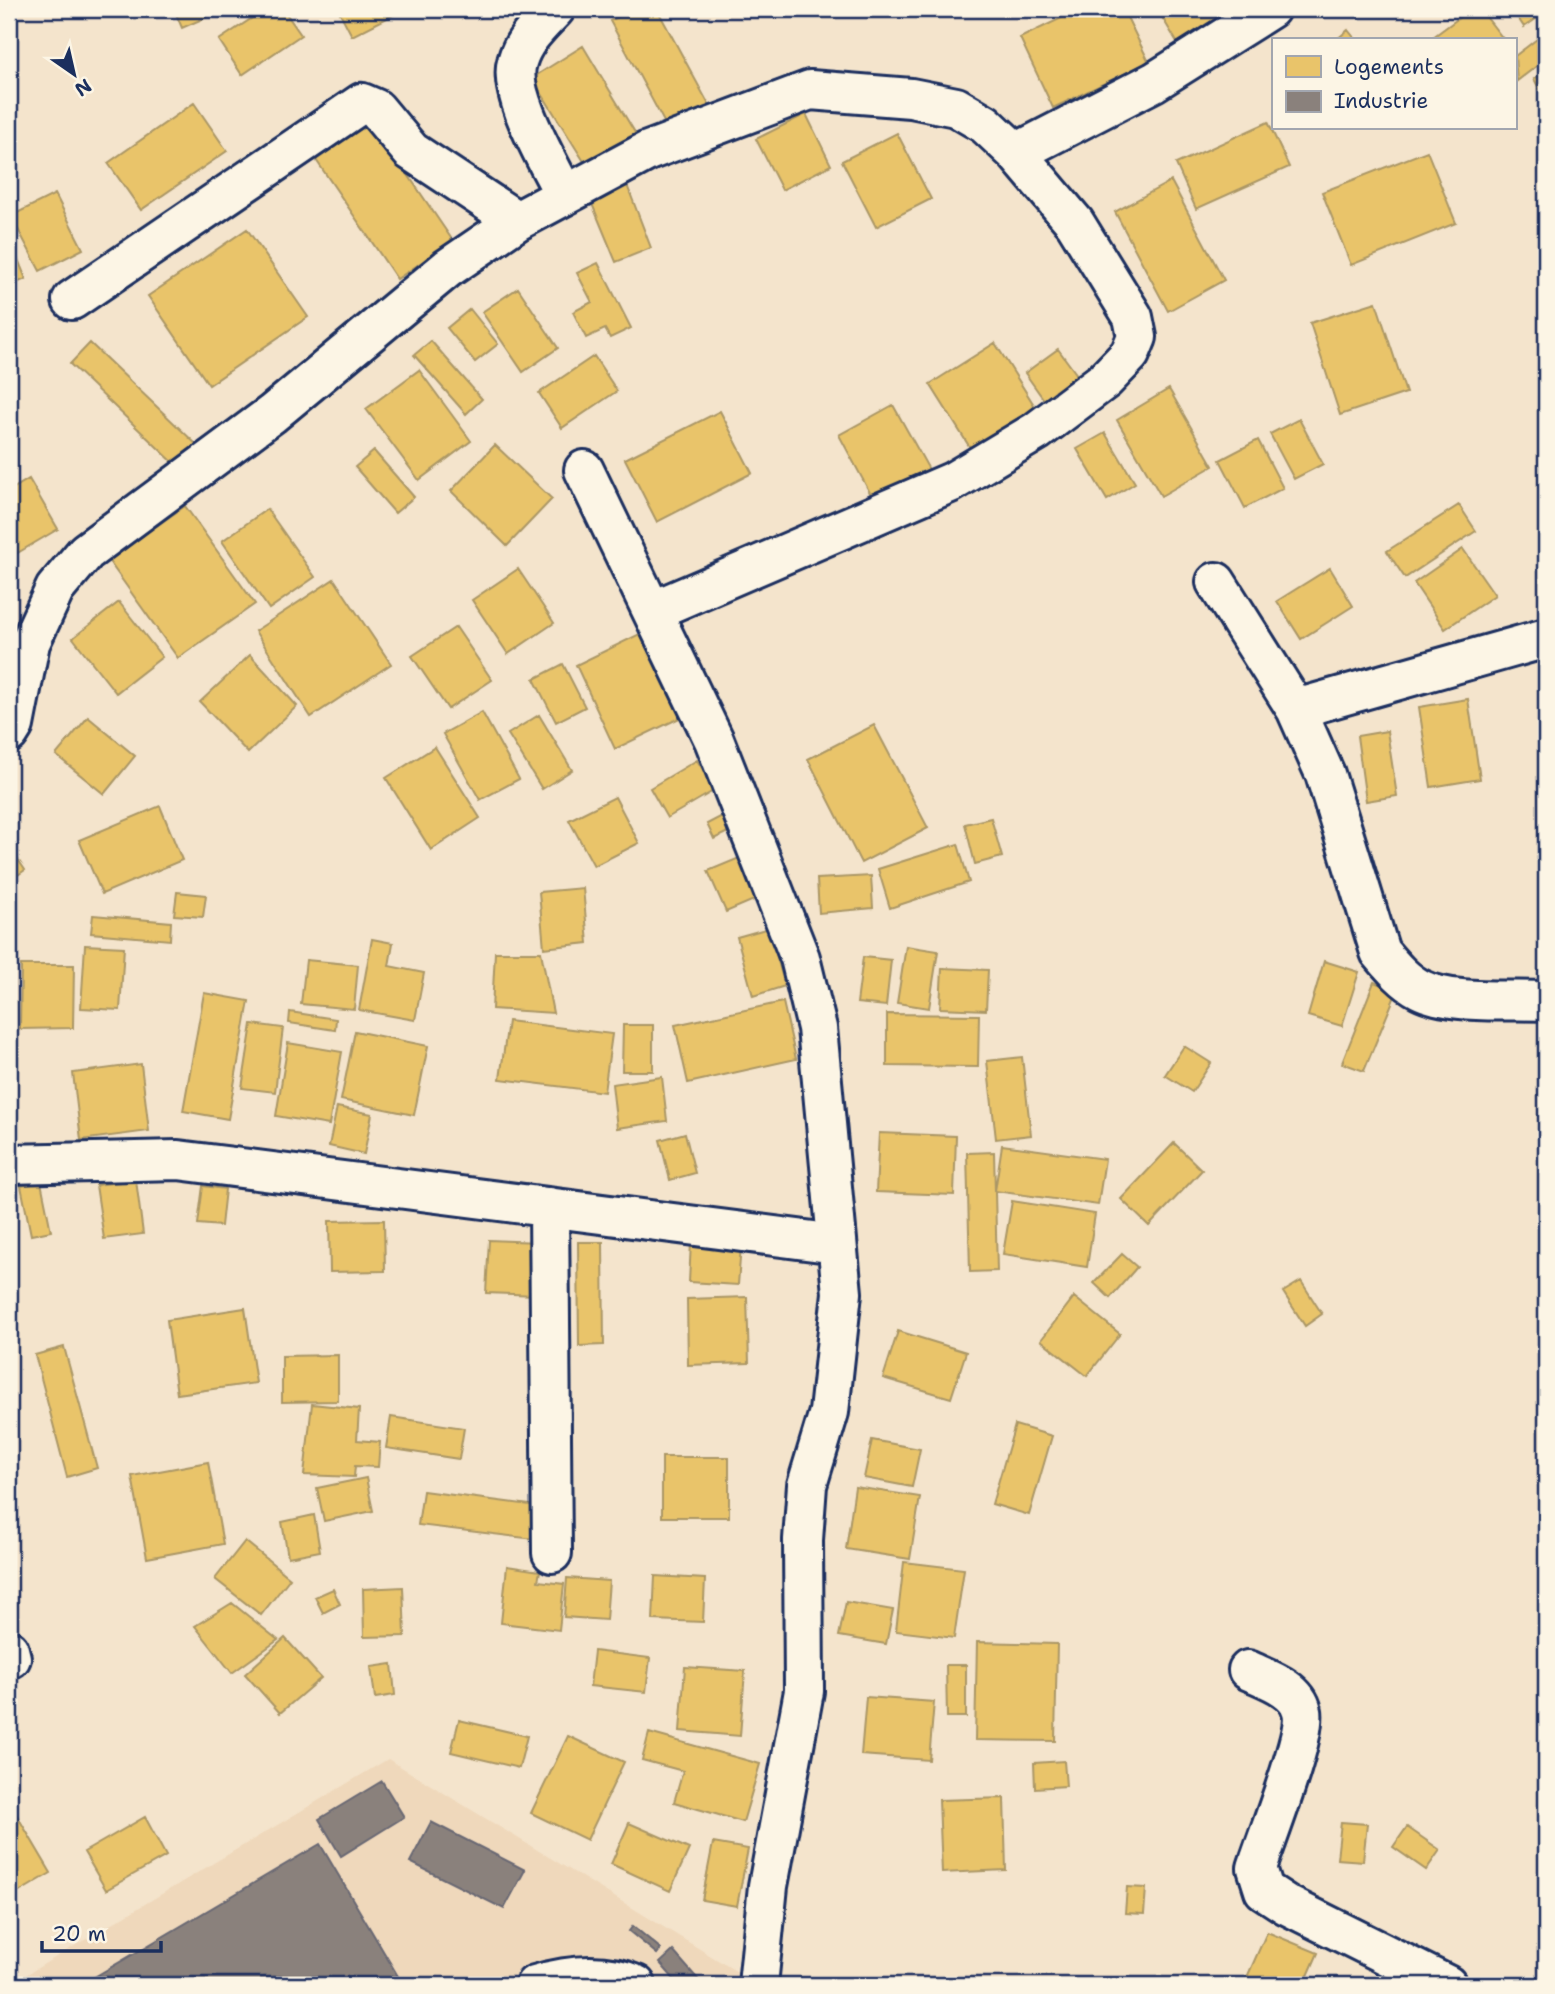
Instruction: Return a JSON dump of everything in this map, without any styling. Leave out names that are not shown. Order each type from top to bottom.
[{"type":"street","points":[[555,9],[528,38],[516,64],[515,88],[564,194]]},
{"type":"street","points":[[1016,153],[1154,82],[1270,9]]},
{"type":"street","points":[[9,733],[14,725],[30,643],[55,589],[86,552],[272,414],[448,268],[517,221],[648,151],[810,90],[911,98],[956,107],[985,124],[1016,153],[1075,223],[1133,317],[1137,337],[1130,354],[1105,380],[1037,431],[952,482],[652,611]]},
{"type":"street","points":[[72,300],[362,103],[376,109],[411,151],[517,221]]},
{"type":"street","points":[[584,470],[714,740],[800,958],[817,1028],[842,1293],[829,1412],[807,1485],[803,1540],[804,1691],[768,1886],[758,1985]]},
{"type":"street","points":[[1216,582],[1296,709],[1325,774],[1380,952],[1399,973],[1420,990],[1451,997],[1546,1001]]},
{"type":"street","points":[[1296,709],[1546,638]]},
{"type":"street","points":[[9,1164],[178,1160],[837,1244]]},
{"type":"street","points":[[550,1207],[552,1553]]},
{"type":"street","points":[[1248,1670],[1290,1691],[1303,1712],[1300,1737],[1257,1868],[1264,1890],[1287,1905],[1447,1985]]},
{"type":"street","points":[[535,1985],[564,1976],[620,1978],[636,1985]]},
{"type":"shaded area","points":[[388,1759],[739,1973],[740,1985],[9,1985]]},
{"type":"building: Logements","points":[[174,9],[225,9],[182,28]]},
{"type":"building: Logements","points":[[266,9],[283,9],[301,35],[242,75],[219,40]]},
{"type":"building: Logements","points":[[338,9],[393,9],[395,14],[352,36]]},
{"type":"building: Logements","points":[[633,9],[657,9],[714,114],[672,137],[610,21]]},
{"type":"building: Logements","points":[[1080,9],[1123,9],[1149,62],[1053,108],[1020,38]]},
{"type":"building: Logements","points":[[1157,9],[1243,9],[1180,47]]},
{"type":"building: Logements","points":[[1471,9],[1480,9],[1502,38],[1432,38]]},
{"type":"building: Logements","points":[[1512,9],[1546,9],[1546,12],[1524,27]]},
{"type":"building: Logements","points":[[1348,30],[1354,38],[1338,38]]},
{"type":"building: Logements","points":[[1546,32],[1546,59],[1517,81],[1516,55]]},
{"type":"building: Logements","points":[[583,46],[643,146],[593,176],[532,78]]},
{"type":"building: Logements","points":[[1546,72],[1546,102],[1534,79]]},
{"type":"building: Logements","points":[[194,103],[227,151],[141,210],[108,163]]},
{"type":"building: Logements","points":[[366,113],[453,241],[397,279],[310,151]]},
{"type":"building: Logements","points":[[806,114],[831,165],[782,190],[756,139]]},
{"type":"building: Logements","points":[[1268,122],[1289,167],[1196,209],[1176,164]]},
{"type":"building: Logements","points":[[897,133],[931,199],[876,227],[842,161]]},
{"type":"building: Logements","points":[[1427,151],[1456,223],[1351,265],[1322,192]]},
{"type":"building: Logements","points":[[1171,181],[1224,280],[1168,311],[1115,212]]},
{"type":"building: Logements","points":[[627,185],[651,248],[616,262],[590,199]]},
{"type":"building: Logements","points":[[55,194],[83,249],[40,271],[11,216]]},
{"type":"building: Logements","points":[[247,229],[308,317],[209,385],[148,296]]},
{"type":"building: Logements","points":[[9,237],[26,279],[9,286]]},
{"type":"building: Logements","points":[[598,263],[631,328],[610,338],[605,329],[586,338],[573,312],[592,302],[577,273]]},
{"type":"building: Logements","points":[[518,288],[558,348],[523,372],[482,312]]},
{"type":"building: Logements","points":[[1376,302],[1406,393],[1340,415],[1310,323]]},
{"type":"building: Logements","points":[[470,309],[498,344],[475,362],[447,328]]},
{"type":"building: Logements","points":[[431,341],[482,399],[466,414],[414,355]]},
{"type":"building: Logements","points":[[90,343],[197,445],[177,466],[70,364]]},
{"type":"building: Logements","points":[[995,343],[1041,416],[976,457],[930,384]]},
{"type":"building: Logements","points":[[1058,349],[1080,379],[1047,404],[1025,373]]},
{"type":"building: Logements","points":[[594,356],[617,391],[562,428],[539,393]]},
{"type":"building: Logements","points":[[419,370],[471,441],[419,480],[366,409]]},
{"type":"building: Logements","points":[[1169,389],[1213,466],[1161,496],[1117,420]]},
{"type":"building: Logements","points":[[893,405],[932,475],[877,506],[839,435]]},
{"type":"building: Logements","points":[[720,411],[752,473],[657,522],[625,459]]},
{"type":"building: Logements","points":[[1299,419],[1323,464],[1294,479],[1270,434]]},
{"type":"building: Logements","points":[[1105,433],[1135,483],[1107,500],[1077,449]]},
{"type":"building: Logements","points":[[1258,440],[1283,488],[1245,508],[1220,460]]},
{"type":"building: Logements","points":[[495,445],[552,499],[507,546],[451,491]]},
{"type":"building: Logements","points":[[374,451],[414,497],[395,513],[355,467]]},
{"type":"building: Logements","points":[[29,479],[58,529],[9,558],[9,491]]},
{"type":"building: Logements","points":[[1459,505],[1476,531],[1405,578],[1387,551]]},
{"type":"building: Logements","points":[[185,506],[255,604],[178,658],[108,560]]},
{"type":"building: Logements","points":[[267,509],[315,577],[269,609],[222,541]]},
{"type":"building: Logements","points":[[1463,549],[1495,595],[1445,629],[1414,583]]},
{"type":"building: Logements","points":[[1330,568],[1353,606],[1301,639],[1277,601]]},
{"type":"building: Logements","points":[[518,569],[554,623],[508,654],[472,600]]},
{"type":"building: Logements","points":[[334,579],[391,664],[311,717],[255,631]]},
{"type":"building: Logements","points":[[119,602],[162,657],[116,693],[73,638]]},
{"type":"building: Logements","points":[[456,627],[492,680],[448,709],[412,656]]},
{"type":"building: Logements","points":[[652,628],[692,712],[615,749],[576,665]]},
{"type":"building: Logements","points":[[250,655],[297,706],[248,753],[200,702]]},
{"type":"building: Logements","points":[[563,664],[585,707],[556,722],[534,679]]},
{"type":"building: Logements","points":[[1468,699],[1480,779],[1431,787],[1419,707]]},
{"type":"building: Logements","points":[[482,712],[519,779],[480,800],[443,734]]},
{"type":"building: Logements","points":[[539,715],[572,770],[542,789],[508,734]]},
{"type":"building: Logements","points":[[88,717],[135,756],[104,794],[56,755]]},
{"type":"building: Logements","points":[[874,725],[928,828],[861,863],[808,759]]},
{"type":"building: Logements","points":[[1387,731],[1397,796],[1366,801],[1357,736]]},
{"type":"building: Logements","points":[[435,747],[480,818],[431,850],[386,778]]},
{"type":"building: Logements","points":[[697,760],[715,790],[667,818],[650,788]]},
{"type":"building: Logements","points":[[615,797],[639,843],[594,866],[569,820]]},
{"type":"building: Logements","points":[[160,806],[182,860],[102,894],[79,840]]},
{"type":"building: Logements","points":[[724,815],[732,830],[714,839],[707,824]]},
{"type":"building: Logements","points":[[991,818],[1002,857],[975,864],[965,824]]},
{"type":"building: Logements","points":[[958,844],[969,882],[890,908],[878,869]]},
{"type":"building: Logements","points":[[9,846],[25,870],[9,881]]},
{"type":"building: Logements","points":[[744,856],[761,897],[726,912],[708,871]]},
{"type":"building: Logements","points":[[871,876],[873,908],[819,913],[817,879]]},
{"type":"building: Logements","points":[[583,888],[588,943],[544,948],[539,892]]},
{"type":"building: Logements","points":[[177,892],[206,895],[203,917],[174,915]]},
{"type":"building: Logements","points":[[93,915],[171,922],[170,940],[91,933]]},
{"type":"building: Logements","points":[[769,928],[785,986],[753,996],[737,937]]},
{"type":"building: Logements","points":[[372,939],[393,943],[389,966],[424,973],[415,1020],[359,1010]]},
{"type":"building: Logements","points":[[85,945],[124,947],[120,1010],[81,1008]]},
{"type":"building: Logements","points":[[906,946],[938,951],[929,1008],[897,1003]]},
{"type":"building: Logements","points":[[495,952],[541,952],[553,1013],[492,1009]]},
{"type":"building: Logements","points":[[863,957],[891,960],[886,1006],[857,1003]]},
{"type":"building: Logements","points":[[306,960],[358,965],[354,1009],[301,1004]]},
{"type":"building: Logements","points":[[1324,961],[1359,972],[1342,1026],[1308,1016]]},
{"type":"building: Logements","points":[[21,965],[74,965],[73,1028],[20,1029]]},
{"type":"building: Logements","points":[[942,968],[988,970],[986,1010],[940,1008]]},
{"type":"building: Logements","points":[[1374,982],[1397,991],[1364,1071],[1342,1063]]},
{"type":"building: Logements","points":[[204,993],[249,1001],[228,1119],[183,1111]]},
{"type":"building: Logements","points":[[783,1002],[796,1059],[688,1083],[675,1025]]},
{"type":"building: Logements","points":[[290,1012],[336,1019],[335,1030],[289,1023]]},
{"type":"building: Logements","points":[[887,1014],[979,1015],[978,1067],[887,1066]]},
{"type":"building: Logements","points":[[508,1021],[612,1034],[604,1092],[500,1079]]},
{"type":"building: Logements","points":[[252,1024],[283,1028],[275,1092],[242,1088]]},
{"type":"building: Logements","points":[[623,1025],[653,1025],[653,1071],[622,1071]]},
{"type":"building: Logements","points":[[355,1031],[428,1046],[414,1115],[341,1100]]},
{"type":"building: Logements","points":[[288,1043],[342,1052],[329,1125],[276,1116]]},
{"type":"building: Logements","points":[[1184,1046],[1211,1063],[1192,1092],[1165,1075]]},
{"type":"building: Logements","points":[[1022,1057],[1031,1135],[996,1139],[987,1061]]},
{"type":"building: Logements","points":[[141,1064],[149,1131],[81,1140],[73,1073]]},
{"type":"building: Logements","points":[[662,1077],[667,1121],[617,1128],[612,1084]]},
{"type":"building: Logements","points":[[337,1107],[372,1114],[364,1154],[329,1146]]},
{"type":"building: Logements","points":[[685,1133],[695,1173],[670,1180],[660,1140]]},
{"type":"building: Logements","points":[[879,1133],[956,1136],[954,1195],[876,1192]]},
{"type":"building: Logements","points":[[1174,1143],[1202,1170],[1149,1226],[1121,1199]]},
{"type":"building: Logements","points":[[1002,1145],[1105,1159],[1098,1205],[995,1191]]},
{"type":"building: Logements","points":[[994,1152],[997,1271],[970,1272],[967,1153]]},
{"type":"building: Logements","points":[[136,1180],[143,1234],[104,1239],[96,1185]]},
{"type":"building: Logements","points":[[41,1182],[51,1231],[31,1235],[21,1186]]},
{"type":"building: Logements","points":[[203,1186],[225,1189],[221,1226],[198,1224]]},
{"type":"building: Logements","points":[[1012,1201],[1095,1214],[1087,1267],[1003,1254]]},
{"type":"building: Logements","points":[[384,1220],[385,1271],[330,1272],[329,1221]]},
{"type":"building: Logements","points":[[489,1240],[539,1242],[536,1295],[486,1293]]},
{"type":"building: Logements","points":[[578,1242],[603,1242],[604,1345],[579,1346]]},
{"type":"building: Logements","points":[[691,1242],[741,1245],[738,1285],[689,1282]]},
{"type":"building: Logements","points":[[1122,1254],[1137,1267],[1110,1298],[1094,1283]]},
{"type":"building: Logements","points":[[1301,1281],[1322,1314],[1305,1326],[1283,1292]]},
{"type":"building: Logements","points":[[747,1297],[749,1363],[688,1365],[687,1299]]},
{"type":"building: Logements","points":[[1074,1297],[1120,1334],[1087,1376],[1041,1340]]},
{"type":"building: Logements","points":[[245,1308],[256,1383],[177,1394],[167,1320]]},
{"type":"building: Logements","points":[[898,1331],[966,1352],[951,1398],[883,1378]]},
{"type":"building: Logements","points":[[64,1347],[97,1468],[67,1477],[35,1355]]},
{"type":"building: Logements","points":[[338,1355],[338,1401],[282,1402],[282,1356]]},
{"type":"building: Logements","points":[[312,1404],[359,1409],[357,1440],[380,1442],[378,1467],[355,1466],[354,1477],[304,1475]]},
{"type":"building: Logements","points":[[391,1417],[464,1428],[459,1459],[386,1448]]},
{"type":"building: Logements","points":[[1015,1425],[1052,1436],[1029,1515],[992,1504]]},
{"type":"building: Logements","points":[[872,1440],[920,1449],[912,1487],[864,1478]]},
{"type":"building: Logements","points":[[662,1457],[729,1457],[729,1517],[662,1517]]},
{"type":"building: Logements","points":[[208,1462],[223,1544],[147,1558],[132,1476]]},
{"type":"building: Logements","points":[[366,1478],[373,1511],[324,1521],[317,1488]]},
{"type":"building: Logements","points":[[855,1487],[920,1497],[910,1559],[846,1549]]},
{"type":"building: Logements","points":[[423,1491],[538,1506],[534,1539],[418,1525]]},
{"type":"building: Logements","points":[[314,1515],[320,1551],[288,1557],[282,1522]]},
{"type":"building: Logements","points":[[245,1541],[290,1578],[261,1615],[215,1579]]},
{"type":"building: Logements","points":[[904,1562],[964,1569],[954,1638],[896,1631]]},
{"type":"building: Logements","points":[[507,1566],[540,1571],[538,1581],[564,1584],[559,1630],[501,1623]]},
{"type":"building: Logements","points":[[655,1576],[705,1579],[703,1622],[653,1620]]},
{"type":"building: Logements","points":[[567,1578],[609,1581],[606,1620],[564,1617]]},
{"type":"building: Logements","points":[[403,1587],[405,1636],[364,1637],[363,1589]]},
{"type":"building: Logements","points":[[333,1589],[340,1604],[323,1613],[315,1597]]},
{"type":"building: Logements","points":[[846,1602],[893,1610],[886,1644],[839,1636]]},
{"type":"building: Logements","points":[[232,1603],[278,1640],[232,1673],[195,1626]]},
{"type":"building: Logements","points":[[285,1638],[321,1678],[280,1713],[245,1674]]},
{"type":"building: Logements","points":[[977,1642],[1057,1644],[1055,1741],[975,1740]]},
{"type":"building: Logements","points":[[594,1651],[650,1658],[646,1692],[590,1686]]},
{"type":"building: Logements","points":[[392,1664],[395,1695],[375,1698],[371,1667]]},
{"type":"building: Logements","points":[[946,1665],[966,1665],[966,1717],[947,1717]]},
{"type":"building: Logements","points":[[685,1667],[745,1671],[740,1736],[680,1731]]},
{"type":"building: Logements","points":[[866,1697],[934,1702],[929,1760],[861,1755]]},
{"type":"building: Logements","points":[[459,1720],[527,1736],[519,1768],[451,1752]]},
{"type":"building: Logements","points":[[649,1733],[760,1764],[743,1822],[674,1802],[683,1771],[642,1760]]},
{"type":"building: Logements","points":[[568,1736],[624,1762],[587,1840],[531,1813]]},
{"type":"building: Logements","points":[[1064,1761],[1066,1786],[1035,1788],[1034,1763]]},
{"type":"building: Logements","points":[[1004,1798],[1006,1870],[942,1873],[939,1800]]},
{"type":"building: Logements","points":[[9,1802],[51,1873],[9,1898]]},
{"type":"building: Logements","points":[[145,1817],[166,1856],[106,1890],[84,1852]]},
{"type":"building: Logements","points":[[1341,1822],[1367,1824],[1363,1861],[1337,1859]]},
{"type":"building: Logements","points":[[629,1823],[689,1849],[670,1891],[611,1864]]},
{"type":"building: Logements","points":[[1407,1827],[1440,1850],[1426,1870],[1393,1847]]},
{"type":"building: Logements","points":[[713,1843],[748,1849],[737,1906],[702,1900]]},
{"type":"building: Logements","points":[[1127,1887],[1146,1888],[1144,1914],[1125,1913]]},
{"type":"building: Logements","points":[[1267,1932],[1318,1953],[1304,1985],[1244,1984]]},
{"type":"building: Industrie","points":[[382,1781],[404,1817],[341,1856],[319,1819]]},
{"type":"building: Industrie","points":[[431,1822],[525,1870],[504,1909],[410,1862]]},
{"type":"building: Industrie","points":[[320,1844],[402,1983],[81,1985]]},
{"type":"building: Industrie","points":[[633,1926],[661,1949],[657,1954],[629,1931]]},
{"type":"building: Industrie","points":[[673,1951],[703,1985],[679,1985],[660,1963]]}]
